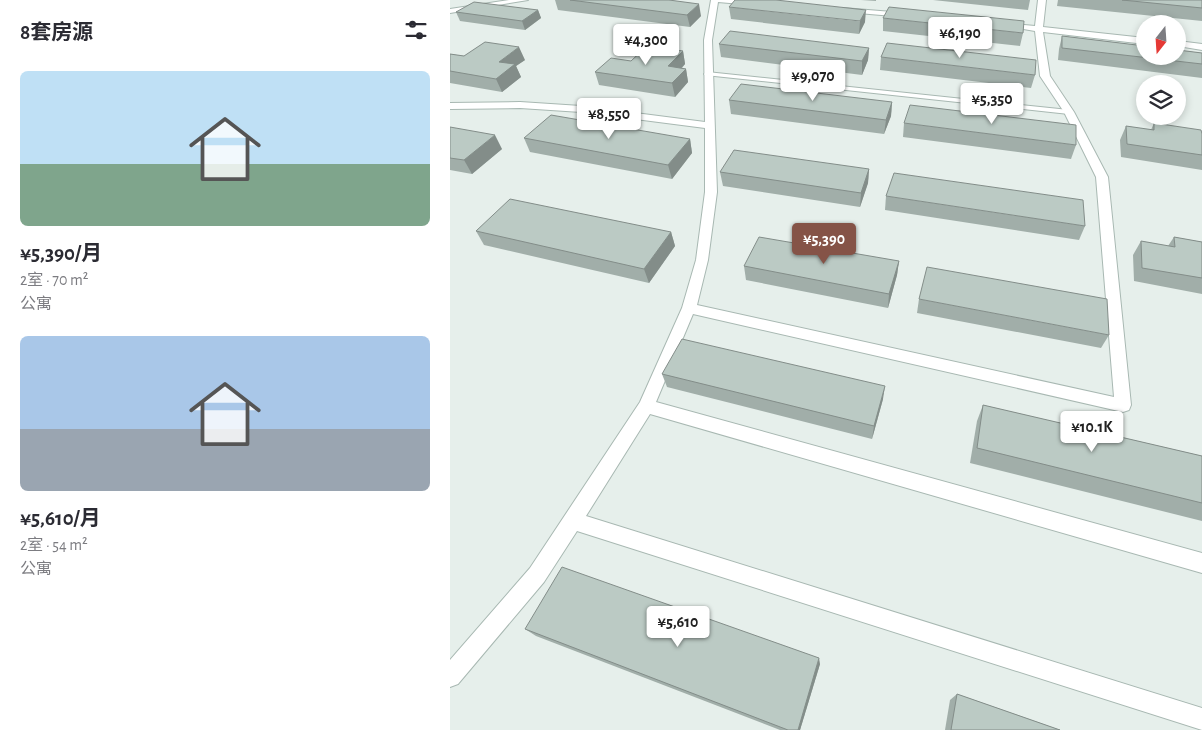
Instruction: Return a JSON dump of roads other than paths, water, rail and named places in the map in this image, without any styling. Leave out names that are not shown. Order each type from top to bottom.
[{"type":"street","points":[[450,11],[524,0]]},
{"type":"street","points":[[450,676],[537,575],[646,406],[689,308],[702,260],[710,192],[708,40],[716,0],[767,4]]},
{"type":"street","points":[[689,308],[1123,405],[1102,177],[1069,112],[1044,76],[1040,29],[1042,0]]},
{"type":"street","points":[[836,9],[916,16]]},
{"type":"street","points":[[992,24],[1136,40]]},
{"type":"street","points":[[1186,45],[1202,47]]},
{"type":"street","points":[[450,106],[520,105],[581,110],[710,126]]},
{"type":"street","points":[[646,406],[1202,563]]},
{"type":"street","points":[[573,521],[1202,720]]},
{"type":"lane","points":[[708,74],[1069,112]]}]
